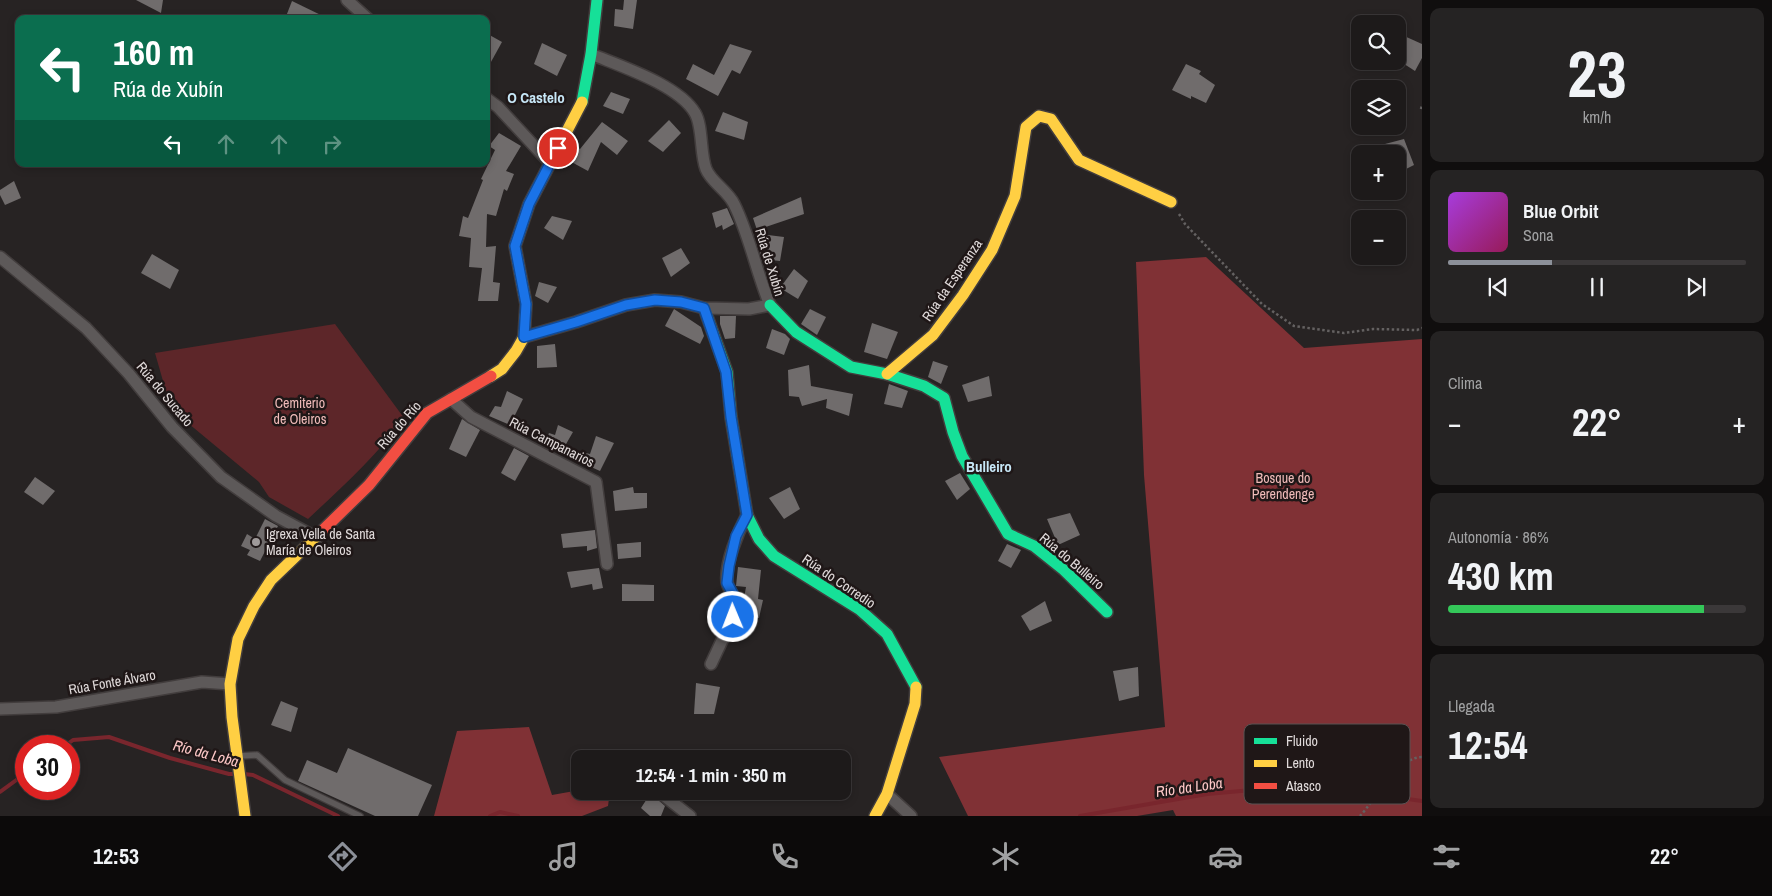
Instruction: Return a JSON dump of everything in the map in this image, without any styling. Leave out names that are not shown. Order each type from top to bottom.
[{"type":"street","points":[[347,0],[364,15]]},
{"type":"street","points":[[524,337],[526,304],[515,246],[529,204],[582,102],[591,54],[597,0]]},
{"type":"street","name":"Rúa de Xubín","points":[[524,337],[626,305],[655,300],[681,302],[704,308],[749,309],[770,305],[734,203],[706,170],[696,114],[683,98],[647,78],[591,54]]},
{"type":"street","points":[[490,101],[550,164]]},
{"type":"street","name":"Rúa da Esperanza","points":[[887,374],[933,335],[963,295],[992,250],[1015,196],[1026,127],[1039,116],[1051,119],[1079,160],[1171,202]]},
{"type":"street","name":"Rúa do Sucado","points":[[0,257],[86,328],[129,374],[172,427],[221,477],[276,516],[317,538]]},
{"type":"street","name":"Rúa do Bulleiro","points":[[770,305],[796,332],[851,367],[887,374],[924,386],[944,398],[950,423],[965,463],[1000,517],[1008,534],[1034,546],[1064,570],[1107,612]]},
{"type":"street","name":"Rúa do Corredio","points":[[704,308],[726,372],[731,417],[747,515],[759,539],[774,556],[859,609],[887,634],[916,687],[915,704],[887,794],[875,816]]},
{"type":"street","name":"Rúa do Río","points":[[245,816],[232,717],[230,684],[238,639],[254,606],[271,580],[317,538],[369,485],[427,413],[502,369],[524,337]]},
{"type":"street","name":"Rúa Campanarios","points":[[451,399],[471,417],[596,482],[608,564]]},
{"type":"street","points":[[711,664],[738,603],[727,583],[736,536],[747,515]]},
{"type":"street","name":"Rúa Fonte Álvaro","points":[[0,709],[56,707],[202,682],[230,684]]},
{"type":"street","points":[[887,794],[911,816]]},
{"type":"street","points":[[669,800],[690,816]]},
{"type":"lane","points":[[237,756],[257,755],[284,780],[360,816]]},
{"type":"path","points":[[1171,202],[1185,224],[1262,304],[1294,326],[1344,333],[1373,329],[1417,330],[1422,328]]},
{"type":"path","points":[[1410,761],[1422,756]]},
{"type":"path","points":[[1360,816],[1369,804]]},
{"type":"green space","name":"Bosque do Perendenge","points":[[1206,257],[1304,348],[1422,339],[1422,816],[1176,816],[1173,810],[1137,816],[968,816],[939,757],[1165,727],[1144,475],[1136,262]]},
{"type":"green space","name":"Cemiterio de Oleiros","points":[[335,324],[404,418],[371,458],[308,519],[269,497],[259,482],[171,409],[155,353]]},
{"type":"green space","points":[[529,727],[552,795],[571,792],[571,800],[609,800],[608,806],[582,816],[434,816],[457,731]]},
{"type":"building","points":[[136,0],[163,0],[161,13]]},
{"type":"building","points":[[624,0],[637,0],[633,29],[614,26],[615,9],[623,10]]},
{"type":"building","points":[[292,1],[321,15],[287,15]]},
{"type":"building","points":[[490,35],[502,42],[490,64]]},
{"type":"building","points":[[1406,37],[1422,44],[1422,58],[1415,71],[1406,65]]},
{"type":"building","points":[[542,43],[567,55],[557,76],[534,64]]},
{"type":"building","points":[[730,44],[752,51],[740,74],[732,70],[718,96],[686,79],[693,64],[714,75]]},
{"type":"building","points":[[1186,64],[1201,71],[1199,74],[1215,85],[1206,103],[1191,96],[1191,99],[1172,90]]},
{"type":"building","points":[[611,92],[630,99],[623,114],[603,106]]},
{"type":"building","points":[[723,112],[748,122],[744,140],[715,131]]},
{"type":"building","points":[[669,120],[681,133],[663,152],[648,141]]},
{"type":"building","points":[[602,122],[628,141],[617,155],[601,142],[588,171],[566,159],[575,146],[580,149]]},
{"type":"building","points":[[499,133],[521,146],[506,171],[514,174],[507,191],[504,189],[496,216],[487,214],[486,247],[496,246],[493,282],[500,283],[498,301],[478,301],[482,268],[469,267],[471,238],[459,236],[463,216],[468,218],[483,180],[481,179],[487,167],[490,167],[490,160],[495,150],[490,145]]},
{"type":"building","points":[[1404,139],[1414,165],[1406,169],[1406,145],[1385,144]]},
{"type":"building","points":[[14,181],[21,198],[5,205],[0,195],[0,190]]},
{"type":"building","points":[[801,197],[804,214],[757,230],[753,218]]},
{"type":"building","points":[[727,208],[734,224],[723,230],[722,225],[716,228],[712,213]]},
{"type":"building","points":[[552,216],[572,221],[563,240],[544,228]]},
{"type":"building","points":[[759,234],[784,237],[780,261],[762,259]]},
{"type":"building","points":[[681,248],[690,263],[671,277],[662,258]]},
{"type":"building","points":[[152,254],[179,270],[170,289],[141,273]]},
{"type":"building","points":[[794,269],[808,281],[798,299],[780,288]]},
{"type":"building","points":[[539,282],[557,287],[548,303],[535,296]]},
{"type":"building","points":[[674,309],[701,327],[704,336],[700,344],[665,326]]},
{"type":"building","points":[[810,309],[826,317],[817,335],[801,324]]},
{"type":"building","points":[[720,316],[736,316],[735,338],[725,339],[720,324]]},
{"type":"building","points":[[872,323],[898,332],[887,359],[864,352]]},
{"type":"building","points":[[772,329],[785,334],[790,339],[784,355],[766,348]]},
{"type":"building","points":[[555,344],[557,367],[537,368],[537,346]]},
{"type":"building","points":[[933,361],[948,366],[941,384],[928,377]]},
{"type":"building","points":[[809,365],[811,386],[853,394],[849,416],[826,408],[827,399],[802,406],[799,397],[789,396],[788,370]]},
{"type":"building","points":[[989,376],[992,396],[968,402],[962,385]]},
{"type":"building","points":[[889,384],[908,391],[902,408],[884,404]]},
{"type":"building","points":[[507,391],[523,399],[510,425],[489,416],[495,406],[501,407]]},
{"type":"building","points":[[462,419],[480,430],[466,457],[449,449]]},
{"type":"building","points":[[558,425],[573,432],[562,451],[544,444],[549,433],[555,435]]},
{"type":"building","points":[[596,436],[614,443],[600,471],[580,462],[585,453],[590,454]]},
{"type":"building","points":[[514,448],[529,456],[515,481],[501,473]]},
{"type":"building","points":[[960,473],[970,489],[957,500],[945,481]]},
{"type":"building","points":[[35,477],[55,491],[43,505],[24,492]]},
{"type":"building","points":[[633,487],[634,493],[647,493],[647,508],[615,511],[613,491]]},
{"type":"building","points":[[790,487],[800,509],[784,519],[769,498]]},
{"type":"building","points":[[1070,513],[1080,535],[1058,545],[1047,519]]},
{"type":"building","name":"Igrexa Vella de Santa María de Oleiros","points":[[265,519],[278,526],[260,561],[247,555],[250,550],[241,546],[247,534],[255,539]]},
{"type":"building","points":[[595,530],[597,548],[587,551],[587,546],[563,548],[561,534]]},
{"type":"building","points":[[641,542],[641,557],[618,559],[617,544]]},
{"type":"building","points":[[1007,544],[1021,550],[1011,568],[998,561]]},
{"type":"building","points":[[738,567],[761,570],[758,599],[763,600],[759,618],[742,616],[746,587],[736,586]]},
{"type":"building","points":[[599,568],[603,588],[593,590],[592,584],[571,588],[567,572]]},
{"type":"building","points":[[622,584],[654,585],[654,601],[622,601]]},
{"type":"building","points":[[1045,601],[1052,621],[1030,631],[1021,616]]},
{"type":"building","points":[[1138,667],[1139,696],[1119,701],[1113,671]]},
{"type":"building","points":[[696,683],[720,687],[714,714],[694,714]]},
{"type":"building","points":[[281,701],[298,708],[291,732],[271,725]]},
{"type":"building","points":[[348,748],[432,785],[418,816],[375,816],[298,781],[307,760],[337,773]]},
{"type":"building","points":[[646,800],[658,800],[665,806],[661,816],[650,816],[641,808]]},
{"type":"waterway","name":"Río da Loba","points":[[80,739],[109,737],[170,758],[229,774],[237,774]]},
{"type":"waterway","name":"Río da Loba","points":[[244,774],[253,775],[338,816]]},
{"type":"waterway","name":"Río da Loba","points":[[0,792],[15,781]]},
{"type":"waterway","name":"Río da Loba","points":[[1080,816],[1207,794],[1244,791]]},
{"type":"waterway","name":"Río da Loba","points":[[1410,799],[1422,801]]},
{"type":"waterway","name":"Río da Loba","points":[[490,816],[500,812],[518,816]]},
{"type":"traffic: fast","points":[[582,102],[591,54],[597,0]]},
{"type":"traffic: fast","points":[[770,305],[796,332],[851,367],[887,374],[924,386],[944,398],[962,456],[1008,534],[1034,546],[1064,570],[1107,612]]},
{"type":"traffic: fast","points":[[704,308],[727,372],[731,417],[747,515],[759,539],[774,556],[859,609],[887,634],[916,687]]},
{"type":"traffic: slow","points":[[491,376],[502,369],[524,337],[526,304],[515,246],[529,204],[582,102]]},
{"type":"traffic: slow","points":[[887,374],[933,335],[963,295],[992,250],[1015,196],[1026,127],[1039,116],[1051,119],[1079,160],[1171,202]]},
{"type":"traffic: slow","points":[[245,816],[232,717],[230,684],[238,639],[254,606],[271,580],[322,531]]},
{"type":"traffic: slow","points":[[875,816],[887,794],[915,704],[916,687]]},
{"type":"traffic: jam","points":[[322,531],[369,485],[427,413],[491,376]]},
{"type":"place","name":"Igrexa Vella de Santa María de Oleiros","points":[[256,542]]},
{"type":"district","name":"O Castelo","points":[[536,97]]},
{"type":"district","name":"Bulleiro","points":[[989,466]]},
{"type":"route","points":[[558,148],[529,204],[515,246],[526,304],[524,337],[626,305],[655,300],[681,302],[704,308],[726,372],[731,417],[747,515],[736,536],[729,566],[727,583],[738,603],[733,617]]}]
